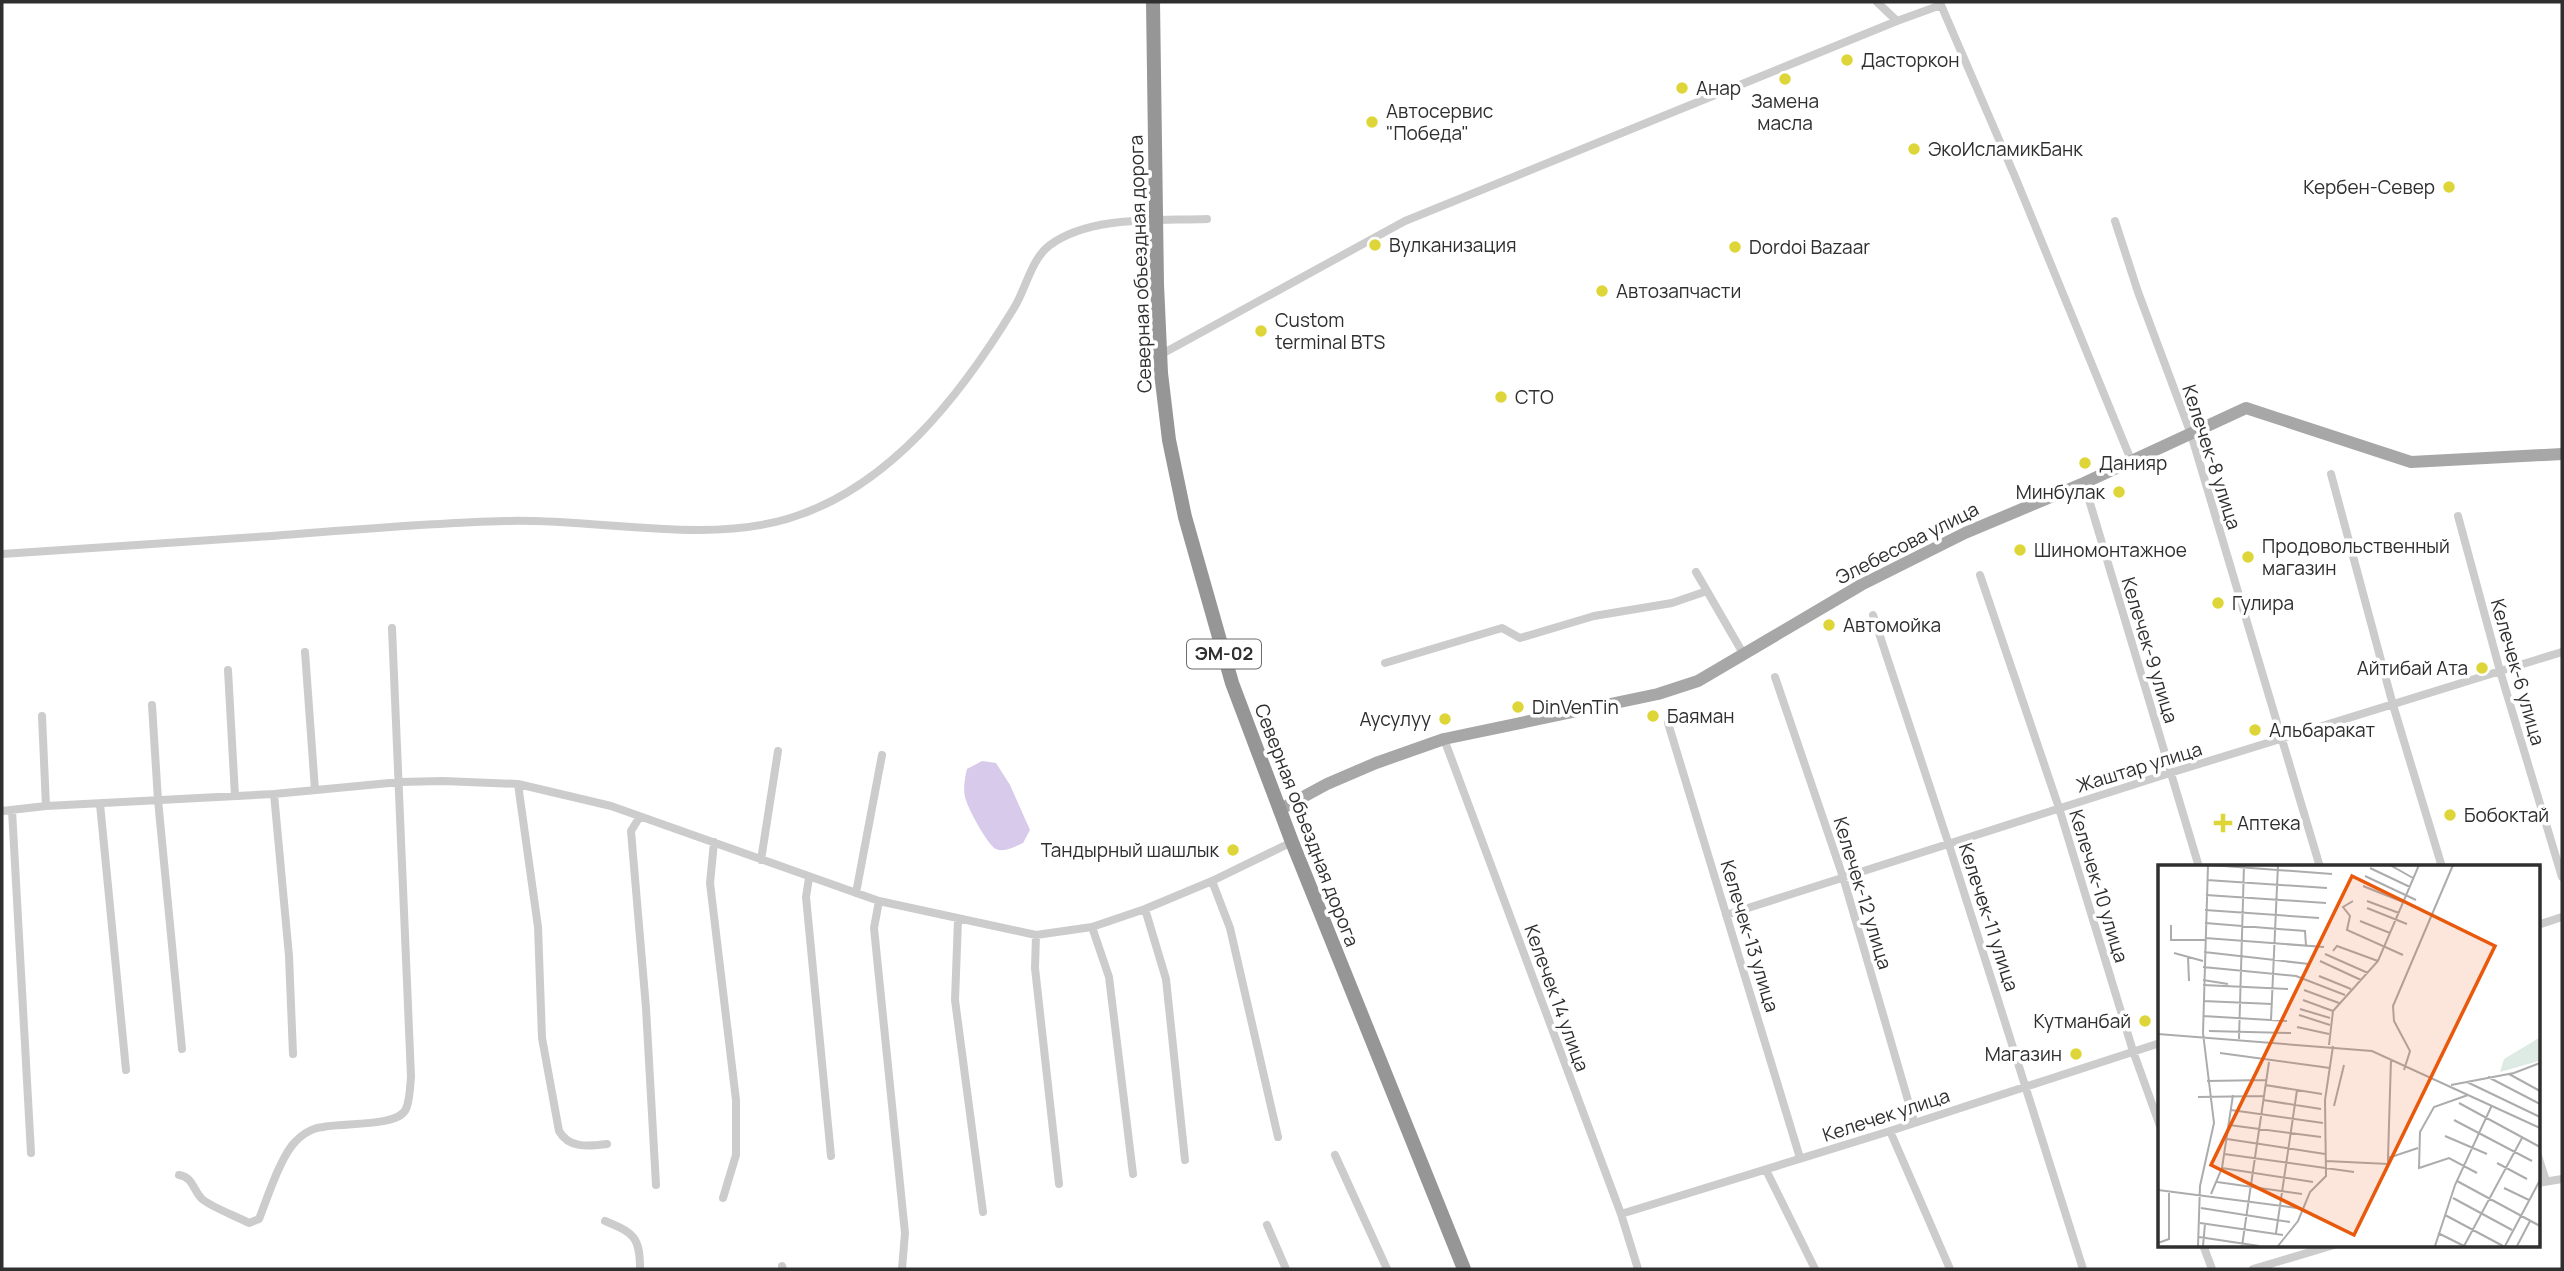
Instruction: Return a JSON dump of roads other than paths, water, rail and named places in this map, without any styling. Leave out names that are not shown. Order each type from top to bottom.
[{"type":"highway","name":"Северная объездная дорога","points":[[1153,2],[1160,355],[1169,440],[1185,517],[1232,683],[1279,810],[1464,1269]]},
{"type":"main road","name":"Элебесова улица","points":[[1279,810],[1327,784],[1444,739],[1658,694],[1698,681],[1861,585],[1965,533],[2084,483],[2246,408],[2412,462],[2562,454]]},
{"type":"street","points":[[1877,2],[1897,21]]},
{"type":"street","points":[[1160,355],[1405,221],[1941,5],[2017,179],[2131,460]]},
{"type":"street","points":[[2,554],[510,520],[729,529],[785,520],[831,503],[895,458],[958,391],[1015,306],[1040,255],[1050,245],[1074,233],[1112,223],[1207,219]]},
{"type":"street","name":"Келечек-8 улица","points":[[2115,221],[2191,434],[2319,865]]},
{"type":"street","points":[[2331,474],[2393,705],[2441,865]]},
{"type":"street","name":"Келечек-9 улица","points":[[2084,483],[2198,865]]},
{"type":"street","name":"Келечек-6 улица","points":[[2458,516],[2500,671],[2562,877]]},
{"type":"street","points":[[1696,572],[1744,655]]},
{"type":"street","name":"Келечек-10 улица","points":[[1980,575],[2059,808],[2133,1051],[2158,1120]]},
{"type":"street","points":[[1385,663],[1502,628],[1520,638],[1594,616],[1672,603],[1707,591]]},
{"type":"street","name":"Келечек-11 улица","points":[[1873,615],[1950,845],[2083,1269]]},
{"type":"street","points":[[179,1175],[193,1184],[202,1198],[249,1223],[255,1223],[294,1143],[313,1129],[337,1124],[384,1122],[406,1110],[411,1077],[392,628]]},
{"type":"street","points":[[305,652],[315,790]]},
{"type":"street","name":"Жаштар улица","points":[[1726,915],[2170,773],[2562,652]]},
{"type":"street","points":[[228,670],[235,796]]},
{"type":"street","name":"Келечек-12 улица","points":[[1775,677],[1843,877],[1914,1121]]},
{"type":"street","points":[[152,705],[158,800],[182,1049]]},
{"type":"street","points":[[42,716],[46,806]]},
{"type":"street","name":"Келечек-13 улица","points":[[1668,723],[1800,1158]]},
{"type":"street","name":"Келечек 14 улица","points":[[1444,739],[1638,1269]]},
{"type":"street","points":[[761,860],[778,751]]},
{"type":"street","points":[[856,893],[882,755]]},
{"type":"street","points":[[2,811],[46,806],[274,794],[400,782],[518,784],[611,806],[879,901],[1035,935],[1092,927],[1145,909],[1212,881],[1292,842]]},
{"type":"street","points":[[518,784],[538,927],[542,1038],[559,1131],[564,1140],[582,1146],[607,1144]]},
{"type":"street","points":[[274,794],[289,956],[293,1054]]},
{"type":"street","points":[[100,804],[125,1070]]},
{"type":"street","points":[[12,810],[31,1153]]},
{"type":"street","points":[[639,818],[631,831],[646,1007],[656,1185]]},
{"type":"street","points":[[714,842],[710,883],[736,1100],[736,1155],[723,1198]]},
{"type":"street","points":[[809,878],[806,897],[831,1156]]},
{"type":"street","points":[[1212,881],[1230,928],[1278,1137]]},
{"type":"street","points":[[879,901],[874,929],[905,1233],[902,1269]]},
{"type":"street","points":[[1145,909],[1166,979],[1185,1160]]},
{"type":"street","points":[[2540,924],[2562,917]]},
{"type":"street","points":[[958,920],[954,1000],[983,1212]]},
{"type":"street","points":[[1092,927],[1109,977],[1133,1174]]},
{"type":"street","points":[[1035,935],[1035,968],[1059,1184]]},
{"type":"street","name":"Келечек улица","points":[[1620,1214],[1890,1131],[2158,1044]]},
{"type":"street","points":[[1890,1131],[1950,1269]]},
{"type":"street","points":[[1335,1155],[1387,1269]]},
{"type":"street","points":[[1766,1170],[1815,1269]]},
{"type":"street","points":[[2542,1182],[2562,1179]]},
{"type":"street","points":[[606,1221],[630,1231],[639,1247],[640,1269]]},
{"type":"street","points":[[1267,1225],[1286,1269]]},
{"type":"street","points":[[2203,1246],[2211,1269]]},
{"type":"street","points":[[2253,1269],[2323,1246]]},
{"type":"place","name":"Дасторкон","points":[[1847,60]]},
{"type":"place","name":"Замена масла","points":[[1785,79]]},
{"type":"place","name":"Анар","points":[[1682,88]]},
{"type":"place","name":"Автосервис \"Победа\"","points":[[1372,122]]},
{"type":"place","name":"ЭкоИсламикБанк","points":[[1914,149]]},
{"type":"place","name":"Кербен-Север","points":[[2449,187]]},
{"type":"place","name":"Вулканизация","points":[[1375,245]]},
{"type":"place","name":"Dordoi Bazaar","points":[[1735,247]]},
{"type":"place","name":"Автозапчасти","points":[[1602,291]]},
{"type":"place","name":"Custom terminal BTS","points":[[1261,331]]},
{"type":"place","name":"СТО","points":[[1501,397]]},
{"type":"place","name":"Данияр","points":[[2085,463]]},
{"type":"place","name":"Минбулак","points":[[2119,492]]},
{"type":"place","name":"Шиномонтажное","points":[[2020,550]]},
{"type":"place","name":"Продовольственный магазин","points":[[2248,557]]},
{"type":"place","name":"Гулира","points":[[2218,603]]},
{"type":"place","name":"Автомойка","points":[[1829,625]]},
{"type":"place","name":"Айтибай Ата","points":[[2482,668]]},
{"type":"place","name":"DinVenTin","points":[[1518,707]]},
{"type":"place","name":"Баяман","points":[[1653,716]]},
{"type":"place","name":"Аусулуу","points":[[1445,719]]},
{"type":"place","name":"Альбаракат","points":[[2255,730]]},
{"type":"place","name":"Бобоктай","points":[[2450,815]]},
{"type":"place","name":"Аптека","points":[[2223,823]]},
{"type":"place","name":"Тандырный шашлык","points":[[1233,850]]},
{"type":"place","name":"Кутманбай","points":[[2145,1021]]},
{"type":"place","name":"Магазин","points":[[2076,1054]]}]
